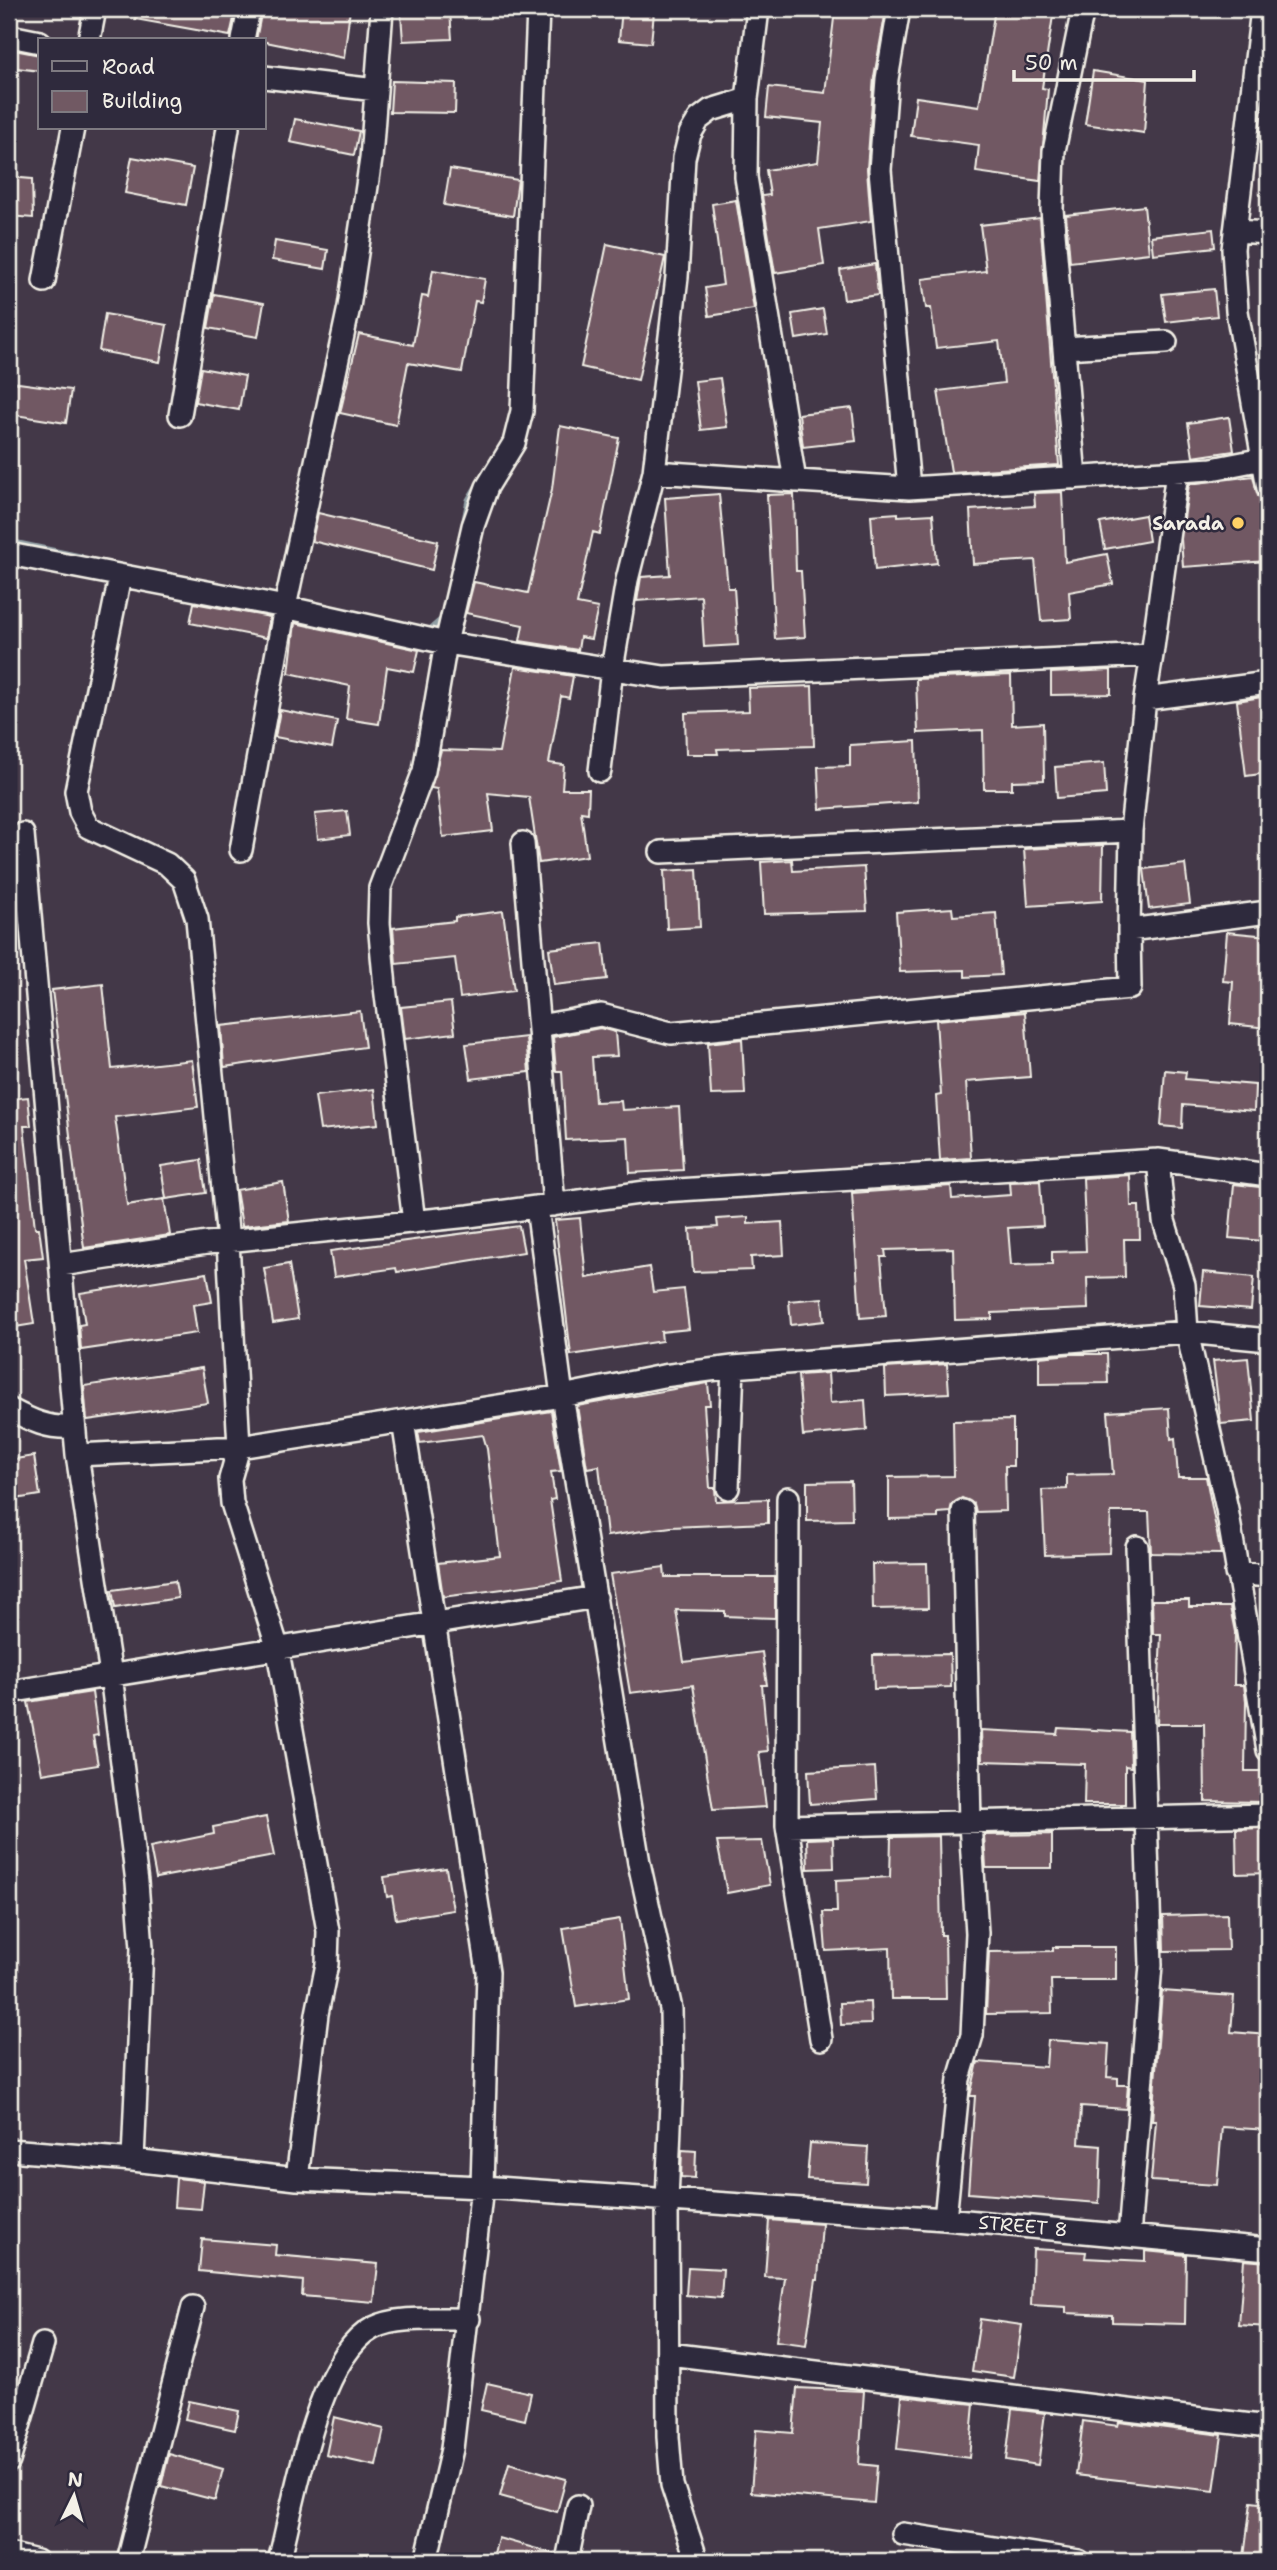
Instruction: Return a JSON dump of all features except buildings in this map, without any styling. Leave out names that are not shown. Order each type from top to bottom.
[{"type":"street","points":[[89,38],[95,9]]},
{"type":"street","points":[[243,38],[249,9]]},
{"type":"street","points":[[241,850],[286,603],[349,307],[371,159],[382,9]]},
{"type":"street","points":[[414,1222],[384,974],[380,888],[424,771],[446,643],[472,526],[487,487],[513,443],[523,411],[538,9]]},
{"type":"street","points":[[758,9],[747,99],[746,177],[795,481]]},
{"type":"street","points":[[898,9],[887,79],[880,170],[909,488]]},
{"type":"street","points":[[1075,478],[1052,209],[1054,151],[1083,9]]},
{"type":"street","points":[[1262,9],[1235,231],[1237,311],[1268,488]]},
{"type":"street","points":[[10,36],[38,42]]},
{"type":"street","points":[[266,77],[376,90]]},
{"type":"street","points":[[600,771],[612,669],[627,580],[654,472],[677,277],[684,158],[690,134],[699,119],[711,110],[747,99]]},
{"type":"street","points":[[44,281],[73,130]]},
{"type":"street","points":[[180,415],[229,130]]},
{"type":"street","points":[[1235,231],[1268,233]]},
{"type":"street","points":[[1064,348],[1166,342]]},
{"type":"street","points":[[654,472],[909,488],[1177,472],[1212,469],[1265,459]]},
{"type":"street","points":[[539,1026],[601,1016],[671,1033],[1130,988],[1131,831],[1145,699],[1177,472]]},
{"type":"street","points":[[9,554],[120,577],[286,603],[446,643],[664,677],[1152,655]]},
{"type":"street","points":[[120,577],[76,791],[80,812],[88,827],[167,864],[184,880],[197,919],[228,1241],[239,1447],[230,1479],[232,1503],[277,1646],[328,1931],[327,1964],[317,2014],[297,2179]]},
{"type":"street","points":[[1145,699],[1268,683]]},
{"type":"street","points":[[661,852],[1131,831]]},
{"type":"street","points":[[23,834],[77,1455],[111,1675],[137,1882],[142,1948],[133,2160]]},
{"type":"street","points":[[523,843],[539,1026],[545,1206],[562,1396],[639,1863],[671,2009],[672,2076],[667,2202],[668,2437],[672,2485],[697,2561]]},
{"type":"street","points":[[1129,930],[1268,912]]},
{"type":"street","points":[[61,1265],[228,1241],[414,1222],[646,1192],[1158,1160],[1268,1175]]},
{"type":"street","points":[[1158,1160],[1164,1221],[1184,1286],[1187,1332],[1227,1509],[1268,1750]]},
{"type":"street","points":[[77,1455],[239,1447],[562,1396],[663,1376],[733,1367],[1187,1332],[1268,1340]]},
{"type":"street","points":[[728,1488],[733,1367]]},
{"type":"street","points":[[9,1409],[33,1423],[57,1428],[74,1427]]},
{"type":"street","points":[[403,1421],[432,1624],[488,1972],[482,2187],[469,2319],[452,2449],[426,2561]]},
{"type":"street","points":[[788,1498],[787,1826],[821,2039]]},
{"type":"street","points":[[945,2219],[959,2079],[972,2035],[976,1933],[970,1823],[963,1511]]},
{"type":"street","points":[[1129,2236],[1150,1965],[1137,1547]]},
{"type":"street","points":[[1236,1573],[1268,1576]]},
{"type":"street","points":[[9,1692],[277,1646],[596,1597]]},
{"type":"street","points":[[787,1826],[1144,1820],[1268,1815]]},
{"type":"street","name":"STREET 8","points":[[9,2150],[133,2160],[297,2179],[482,2187],[667,2202],[945,2219],[1268,2249]]},
{"type":"street","points":[[128,2561],[193,2307]]},
{"type":"street","points":[[279,2561],[324,2390],[349,2348],[373,2328],[395,2322],[469,2319]]},
{"type":"street","points":[[9,2461],[43,2344]]},
{"type":"street","points":[[669,2354],[1268,2427]]},
{"type":"street","points":[[566,2561],[578,2506]]},
{"type":"street","points":[[903,2534],[1079,2561]]},
{"type":"street","points":[[9,2554],[37,2561]]},
{"type":"waterway","points":[[465,520],[469,500],[478,485]]},
{"type":"waterway","points":[[9,542],[80,557]]},
{"type":"waterway","points":[[423,631],[428,632],[443,619],[444,613]]},
{"type":"place","name":"Sarada","points":[[1238,523]]}]
